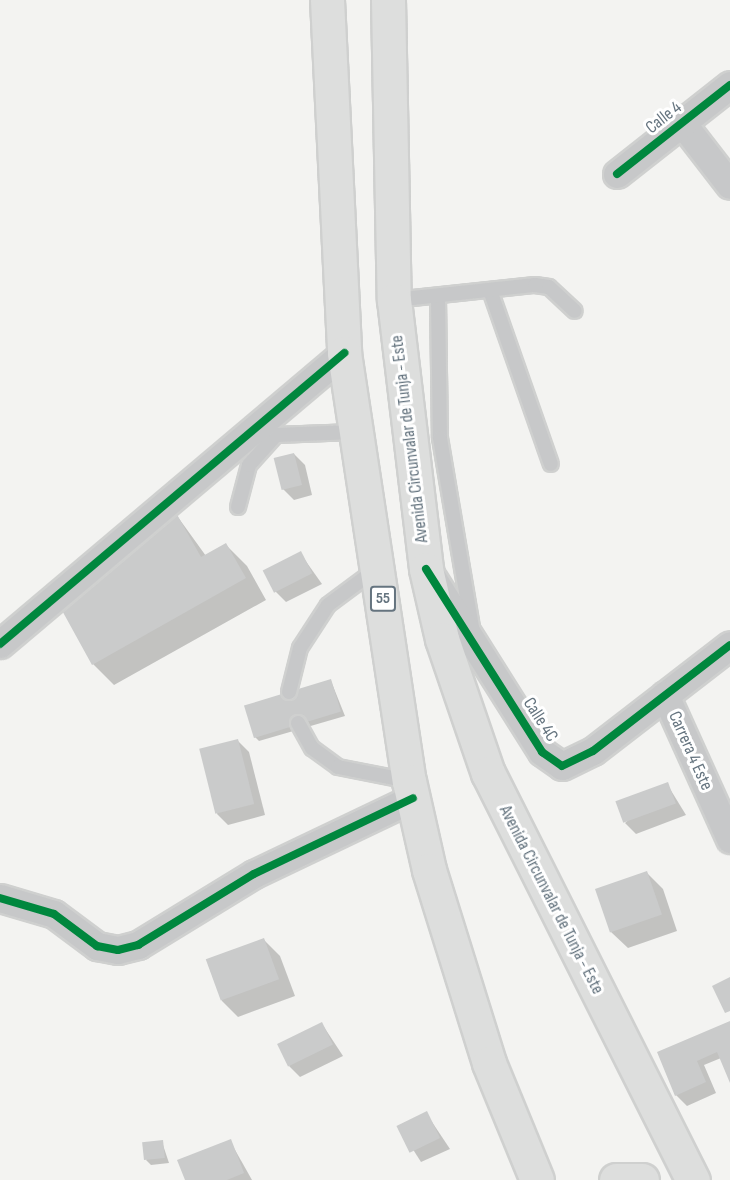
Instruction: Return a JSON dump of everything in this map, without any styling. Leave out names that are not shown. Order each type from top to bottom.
[{"type":"highway","name":"55","points":[[327,0],[344,353],[354,432],[380,567],[411,789],[489,1063],[536,1180]]},
{"type":"highway","name":"Avenida Circunvalar de Tunja - Este","points":[[388,0],[394,300],[426,569],[442,639],[488,773],[693,1180]]},
{"type":"highway","points":[[616,1180],[642,1180]]},
{"type":"street","name":"Calle 4","points":[[617,174],[730,85]]},
{"type":"street","points":[[682,123],[730,185]]},
{"type":"street","points":[[0,644],[344,353]]},
{"type":"street","name":"Calle 4C","points":[[426,569],[542,752],[562,766],[583,758],[730,645]]},
{"type":"street","name":"Carrera 4 Este","points":[[665,695],[730,839]]},
{"type":"street","points":[[0,898],[54,914],[97,946],[118,950],[138,945],[254,874],[411,789]]},
{"type":"lane","points":[[394,300],[438,299],[549,287],[575,311]]},
{"type":"lane","points":[[491,293],[551,464]]},
{"type":"lane","points":[[438,299],[440,438],[476,648]]},
{"type":"lane","points":[[238,507],[249,465],[276,435],[354,432]]},
{"type":"lane","points":[[289,692],[300,648],[328,605],[380,567]]},
{"type":"lane","points":[[297,723],[312,748],[338,767],[411,789]]},
{"type":"building","points":[[294,453],[302,485],[282,490],[274,458]]},
{"type":"building","points":[[175,511],[201,557],[226,543],[246,578],[92,665],[59,605]]},
{"type":"building","points":[[301,551],[312,573],[274,593],[263,571]]},
{"type":"building","points":[[331,679],[341,712],[254,738],[244,706]]},
{"type":"building","points":[[238,739],[254,804],[215,814],[199,749]]},
{"type":"building","points":[[668,782],[676,804],[623,823],[615,801]]},
{"type":"building","points":[[647,871],[662,914],[610,932],[595,889]]},
{"type":"building","points":[[264,938],[279,979],[221,1001],[206,959]]},
{"type":"building","points":[[730,977],[730,1011],[725,1013],[712,986]]},
{"type":"building","points":[[730,1021],[730,1083],[717,1052],[697,1061],[706,1082],[675,1096],[657,1052]]},
{"type":"building","points":[[322,1022],[333,1044],[288,1066],[277,1044]]},
{"type":"building","points":[[427,1111],[440,1138],[410,1153],[396,1126]]},
{"type":"building","points":[[231,1139],[244,1173],[227,1180],[185,1180],[177,1160]]},
{"type":"building","points":[[163,1140],[165,1158],[144,1160],[142,1142]]},
{"type":"cycle path","points":[[617,174],[730,85]]},
{"type":"cycle path","points":[[0,644],[344,353]]},
{"type":"cycle path","points":[[426,569],[542,752],[562,766],[593,751],[730,645]]},
{"type":"cycle path","points":[[0,898],[54,914],[97,946],[118,950],[138,945],[254,874],[413,798]]}]
